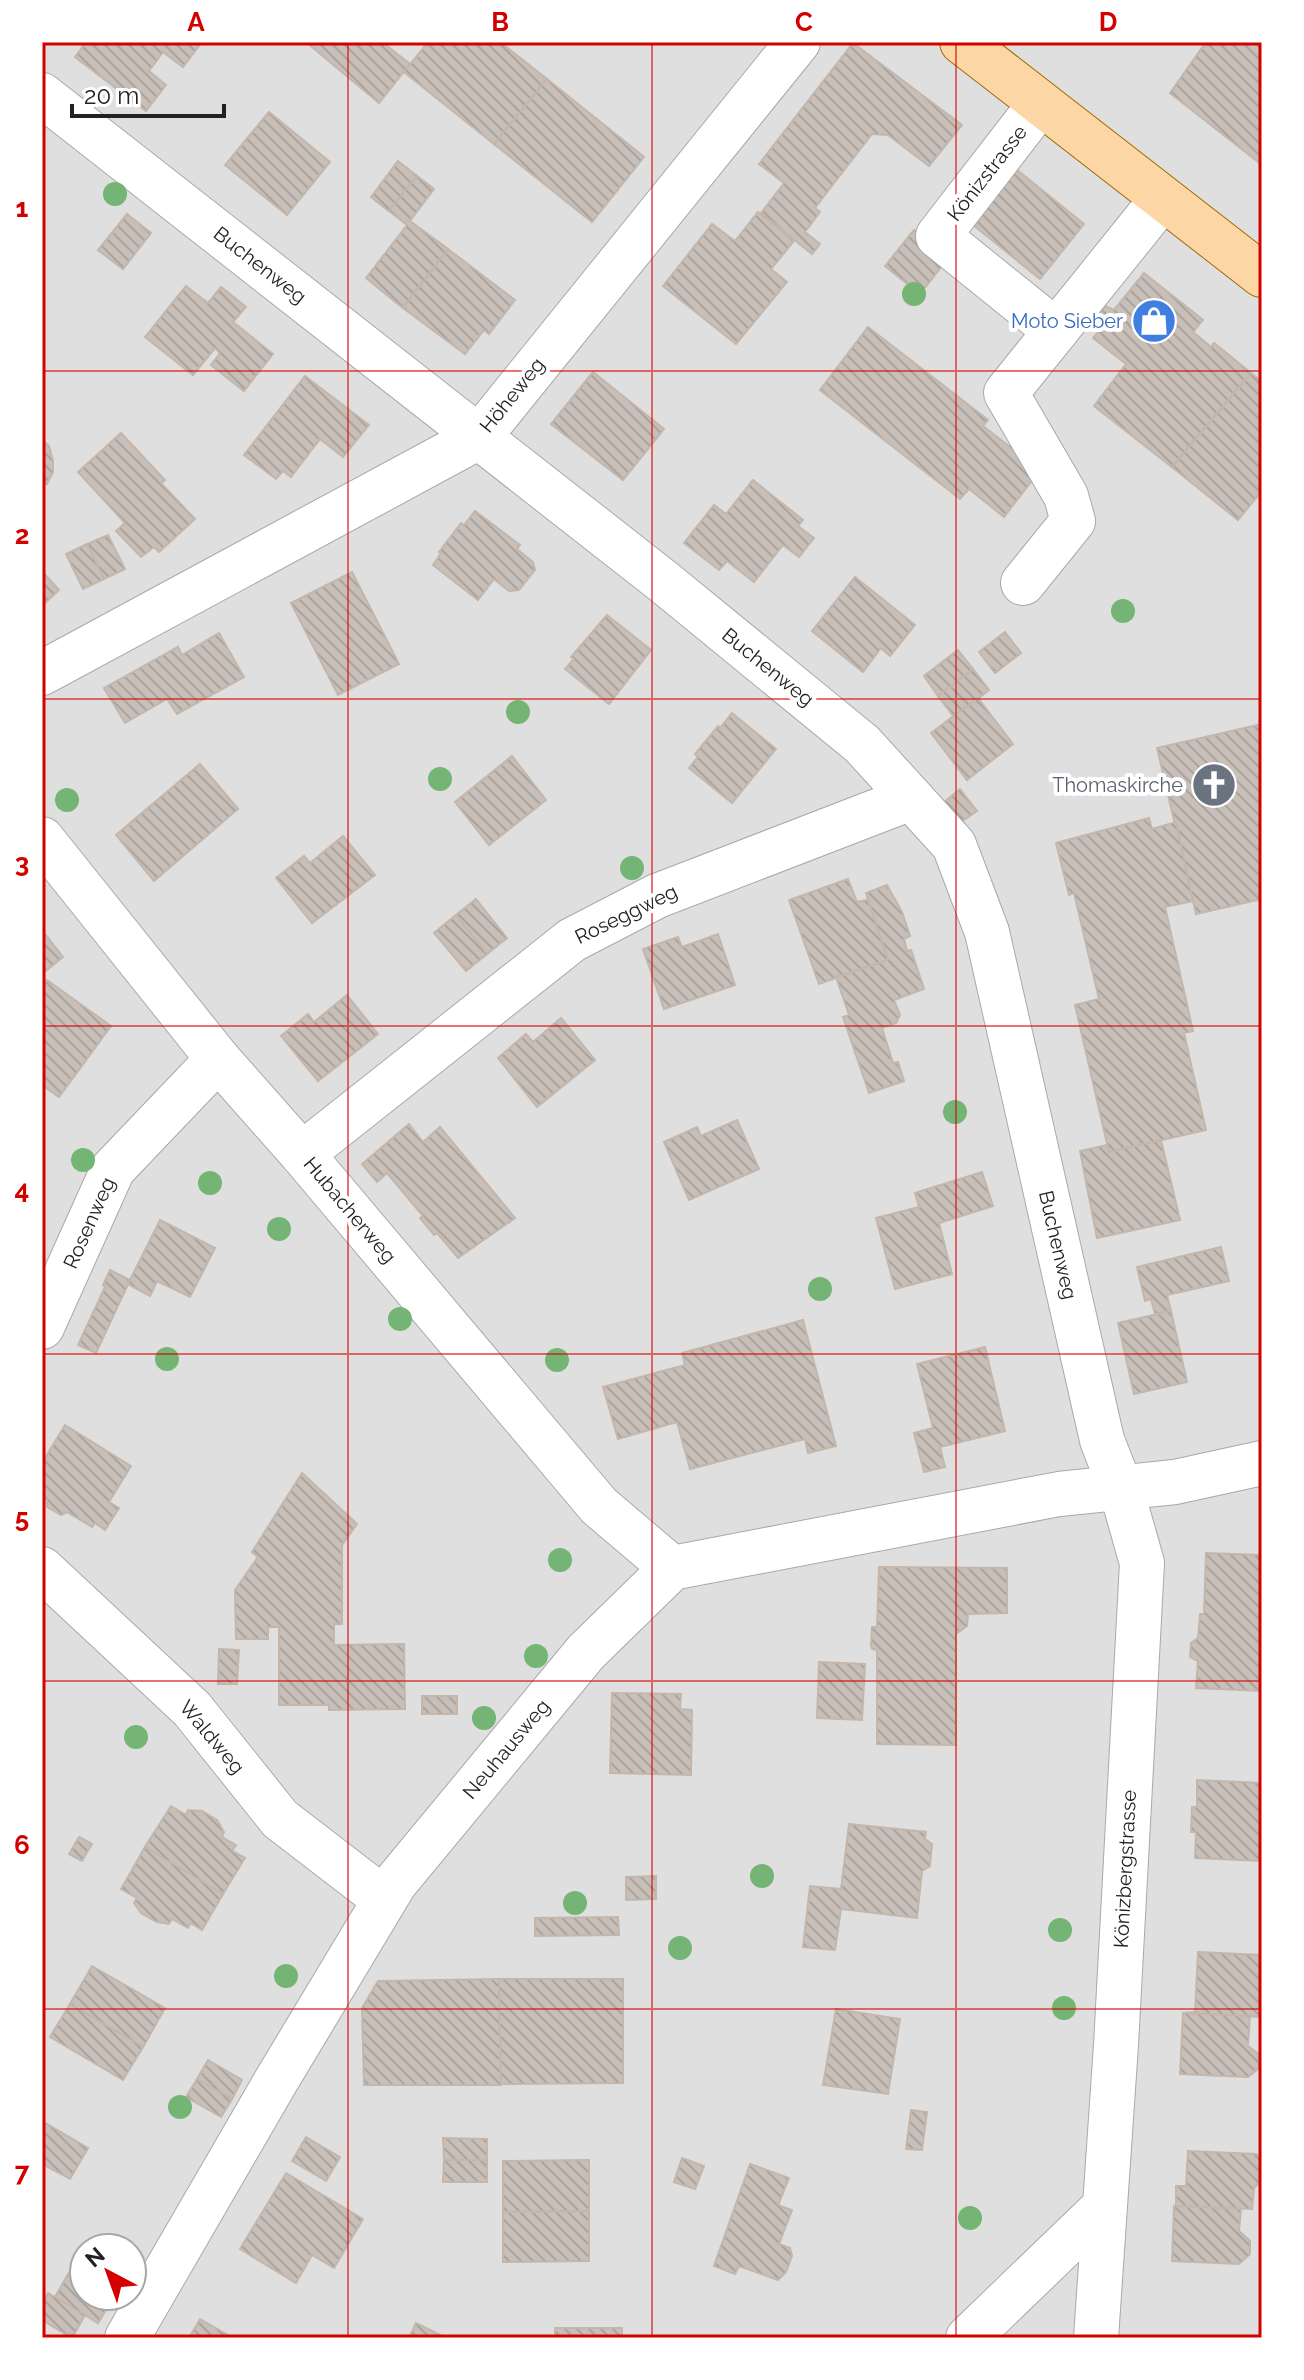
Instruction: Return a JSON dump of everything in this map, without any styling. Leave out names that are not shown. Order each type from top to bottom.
[{"type":"main road","name":"Könizstrasse","points":[[962,42],[1262,275]]},
{"type":"street","name":"Höheweg","points":[[42,673],[479,437],[798,42]]},
{"type":"street","name":"Buchenweg","points":[[42,95],[664,582],[862,744],[954,845],[987,932],[1102,1440],[1121,1489]]},
{"type":"street","name":"Könizstrasse","points":[[1040,104],[938,236],[1056,331]]},
{"type":"street","points":[[1023,583],[1073,521],[1066,496],[1006,393],[1162,199]]},
{"type":"street","name":"Roseggweg","points":[[302,1154],[572,940],[657,896],[911,798]]},
{"type":"street","name":"Hubacherweg","points":[[42,839],[218,1059],[599,1506],[672,1568]]},
{"type":"street","name":"Rosenweg","points":[[42,1327],[113,1169],[218,1059]]},
{"type":"street","points":[[672,1568],[1059,1494],[1175,1482],[1262,1463]]},
{"type":"street","name":"Könizbergstrasse","points":[[1096,2338],[1117,2029],[1142,1563],[1121,1489]]},
{"type":"street","name":"Neuhausweg","points":[[127,2338],[384,1899],[586,1652],[672,1568]]},
{"type":"street","name":"Waldweg","points":[[42,1569],[192,1709],[280,1819],[384,1899]]},
{"type":"street","points":[[968,2338],[1103,2208]]},
{"type":"shaded area","points":[[42,42],[1262,42],[1262,2338],[42,2338]]},
{"type":"building","points":[[86,42],[202,42],[183,67],[163,52],[149,71],[166,85],[146,111],[75,57]]},
{"type":"building","points":[[306,42],[382,42],[410,64],[379,103]]},
{"type":"building","points":[[428,42],[500,42],[547,79],[494,144],[404,72]]},
{"type":"building","points":[[1206,42],[1262,42],[1262,165],[1170,93]]},
{"type":"building","points":[[853,43],[962,125],[929,166],[888,135],[872,134],[815,208],[820,212],[805,232],[820,244],[812,254],[761,213],[784,183],[759,164]]},
{"type":"building","points":[[547,79],[644,157],[592,222],[494,144]]},
{"type":"building","points":[[269,112],[330,162],[287,215],[225,165]]},
{"type":"building","points":[[398,161],[417,176],[389,211],[371,197]]},
{"type":"building","points":[[1011,165],[1084,224],[1040,279],[967,220]]},
{"type":"building","points":[[417,176],[434,189],[410,221],[448,249],[403,308],[366,278],[407,225],[389,211]]},
{"type":"building","points":[[758,212],[794,241],[771,269],[787,282],[736,344],[663,286],[712,224],[735,241]]},
{"type":"building","points":[[127,214],[151,233],[123,269],[98,250]]},
{"type":"building","points":[[914,230],[949,257],[920,294],[885,266]]},
{"type":"building","points":[[448,249],[515,300],[489,334],[484,330],[465,354],[403,308]]},
{"type":"building","points":[[1144,273],[1203,320],[1193,332],[1211,347],[1214,343],[1251,373],[1172,467],[1094,406],[1126,364],[1093,338],[1104,324],[1097,316],[1105,306],[1114,310]]},
{"type":"building","points":[[186,286],[208,303],[221,287],[246,307],[233,322],[273,354],[244,391],[211,365],[220,353],[215,348],[193,375],[145,337]]},
{"type":"building","points":[[868,327],[988,420],[983,426],[1040,470],[1004,517],[969,489],[960,499],[820,390]]},
{"type":"building","points":[[593,372],[664,429],[623,480],[551,424]]},
{"type":"building","points":[[1251,373],[1262,382],[1262,491],[1238,520],[1172,467]]},
{"type":"building","points":[[305,376],[369,425],[343,457],[320,439],[291,477],[283,471],[276,479],[244,455]]},
{"type":"building","points":[[121,433],[165,480],[161,483],[195,519],[159,552],[154,547],[141,557],[116,531],[125,523],[78,472]]},
{"type":"building","points":[[43,441],[49,446],[53,461],[53,472],[47,484],[42,483]]},
{"type":"building","points":[[753,480],[803,520],[798,526],[814,538],[799,557],[783,545],[754,582],[727,561],[719,570],[684,543],[714,505],[726,514]]},
{"type":"building","points":[[475,511],[520,545],[517,549],[533,562],[535,570],[519,590],[509,591],[494,579],[478,600],[433,565],[461,523],[464,525]]},
{"type":"building","points":[[108,535],[125,569],[104,579],[87,544]]},
{"type":"building","points":[[87,544],[104,579],[83,589],[66,554]]},
{"type":"building","points":[[42,571],[59,590],[42,606]]},
{"type":"building","points":[[352,572],[399,664],[338,695],[291,603]]},
{"type":"building","points":[[855,577],[915,625],[890,656],[881,648],[863,672],[812,631]]},
{"type":"building","points":[[607,615],[651,650],[609,704],[565,669],[574,659],[571,657]]},
{"type":"building","points":[[1005,632],[1021,653],[995,673],[979,652]]},
{"type":"building","points":[[219,633],[244,677],[177,714],[167,699],[125,723],[104,688],[178,647],[182,655]]},
{"type":"building","points":[[958,650],[973,669],[938,696],[924,676]]},
{"type":"building","points":[[973,669],[989,690],[954,717],[938,696]]},
{"type":"building","points":[[978,698],[1013,744],[967,780],[931,733]]},
{"type":"building","points":[[732,713],[776,749],[732,803],[689,768],[698,757],[695,754]]},
{"type":"building","name":"Thomaskirche","points":[[1262,724],[1262,899],[1196,914],[1157,748]]},
{"type":"building","points":[[512,756],[546,800],[489,845],[455,802]]},
{"type":"building","points":[[200,764],[238,809],[154,881],[116,835]]},
{"type":"building","points":[[960,789],[977,811],[958,824],[942,804]]},
{"type":"building","points":[[1149,818],[1152,829],[1176,822],[1193,901],[1165,907],[1193,1031],[1184,1033],[1206,1130],[1109,1152],[1075,1005],[1099,999],[1074,893],[1069,895],[1056,843]]},
{"type":"building","points":[[343,836],[375,875],[312,923],[276,878],[304,856],[310,863]]},
{"type":"building","points":[[848,879],[857,902],[868,900],[888,960],[819,984],[789,900]]},
{"type":"building","points":[[887,885],[902,912],[910,936],[904,939],[907,951],[911,950],[924,989],[894,1000],[900,1015],[896,1023],[882,1028],[893,1063],[898,1062],[904,1081],[869,1093],[843,1017],[849,1015],[836,977],[888,960],[866,893]]},
{"type":"building","points":[[476,899],[507,938],[487,954],[456,915]]},
{"type":"building","points":[[456,915],[487,954],[466,971],[434,933]]},
{"type":"building","points":[[42,930],[63,957],[42,974]]},
{"type":"building","points":[[718,934],[735,985],[664,1009],[643,949],[678,937],[682,947]]},
{"type":"building","points":[[47,980],[111,1026],[59,1097],[42,1085],[42,987]]},
{"type":"building","points":[[347,995],[378,1034],[318,1081],[281,1036],[308,1014],[314,1022]]},
{"type":"building","points":[[561,1018],[595,1060],[537,1107],[498,1058],[526,1034],[533,1042]]},
{"type":"building","points":[[737,1120],[759,1169],[689,1200],[664,1142],[697,1127],[701,1136]]},
{"type":"building","points":[[409,1124],[423,1142],[440,1127],[515,1218],[458,1258],[437,1233],[434,1235],[420,1218],[423,1216],[387,1173],[377,1182],[362,1164]]},
{"type":"building","points":[[1161,1140],[1180,1220],[1097,1238],[1080,1151],[1107,1145],[1109,1152]]},
{"type":"building","points":[[982,1172],[993,1206],[939,1223],[952,1274],[895,1289],[876,1218],[919,1207],[915,1193]]},
{"type":"building","points":[[160,1220],[215,1248],[190,1297],[157,1281],[150,1296],[128,1284]]},
{"type":"building","points":[[1221,1247],[1229,1281],[1167,1295],[1171,1311],[1155,1314],[1151,1299],[1145,1301],[1137,1267]]},
{"type":"building","points":[[110,1270],[130,1280],[96,1353],[78,1345]]},
{"type":"building","points":[[1171,1311],[1187,1382],[1134,1394],[1118,1323]]},
{"type":"building","points":[[803,1320],[836,1446],[808,1453],[805,1439],[690,1469],[677,1422],[618,1439],[603,1387],[685,1365],[682,1353]]},
{"type":"building","points":[[985,1347],[1005,1431],[940,1447],[945,1467],[924,1472],[914,1433],[933,1428],[917,1364]]},
{"type":"building","points":[[65,1425],[131,1466],[109,1502],[119,1508],[105,1530],[95,1523],[92,1527],[67,1512],[61,1515],[47,1507],[47,1500],[42,1497],[42,1463]]},
{"type":"building","points":[[302,1473],[357,1524],[342,1545],[342,1624],[334,1624],[334,1645],[404,1644],[405,1709],[329,1710],[329,1705],[279,1705],[279,1627],[268,1627],[268,1639],[236,1639],[235,1590],[258,1557],[252,1552]]},
{"type":"building","points":[[1206,1553],[1262,1555],[1262,1691],[1196,1688],[1198,1661],[1190,1657],[1191,1643],[1198,1638],[1200,1614],[1204,1614]]},
{"type":"building","points":[[879,1567],[1007,1568],[1007,1613],[968,1614],[967,1626],[956,1634],[956,1745],[877,1744],[877,1650],[872,1649],[871,1645],[872,1627],[877,1627]]},
{"type":"building","points":[[219,1649],[239,1650],[237,1684],[218,1684]]},
{"type":"building","points":[[819,1662],[865,1664],[862,1720],[817,1718]]},
{"type":"building","points":[[612,1693],[681,1694],[680,1709],[692,1710],[691,1775],[610,1773]]},
{"type":"building","points":[[422,1696],[457,1696],[457,1714],[422,1714]]},
{"type":"building","points":[[1197,1780],[1262,1783],[1262,1861],[1195,1858],[1196,1832],[1191,1832],[1192,1807],[1197,1807]]},
{"type":"building","points":[[171,1806],[186,1815],[188,1810],[202,1811],[217,1820],[224,1832],[222,1837],[236,1845],[232,1851],[245,1858],[223,1894],[145,1847]]},
{"type":"building","points":[[849,1824],[926,1832],[925,1839],[932,1844],[930,1866],[922,1871],[917,1918],[841,1909],[835,1950],[803,1947],[810,1886],[841,1889]]},
{"type":"building","points":[[79,1837],[92,1844],[82,1861],[69,1854]]},
{"type":"building","points":[[145,1847],[223,1894],[202,1930],[191,1923],[188,1928],[172,1919],[169,1924],[157,1922],[141,1913],[134,1903],[137,1898],[121,1889]]},
{"type":"building","points":[[656,1876],[656,1899],[626,1900],[626,1877]]},
{"type":"building","points":[[618,1917],[619,1935],[535,1936],[535,1918]]},
{"type":"building","points":[[1198,1952],[1262,1955],[1261,2017],[1183,2013],[1195,2012]]},
{"type":"building","points":[[92,1966],[165,2008],[143,2047],[70,2004]]},
{"type":"building","points":[[499,1979],[501,2085],[364,2085],[362,2008],[378,1981]]},
{"type":"building","points":[[499,1979],[623,1979],[623,2083],[501,2084]]},
{"type":"building","points":[[70,2004],[143,2047],[123,2080],[50,2037]]},
{"type":"building","points":[[836,2009],[900,2019],[888,2094],[823,2085]]},
{"type":"building","points":[[1183,2013],[1250,2016],[1248,2046],[1260,2055],[1259,2068],[1248,2077],[1180,2074]]},
{"type":"building","points":[[208,2060],[242,2080],[232,2099],[197,2079]]},
{"type":"building","points":[[197,2079],[232,2099],[221,2117],[186,2097]]},
{"type":"building","points":[[911,2110],[927,2112],[922,2150],[906,2149]]},
{"type":"building","points":[[42,2121],[88,2148],[70,2179],[42,2164]]},
{"type":"building","points":[[306,2137],[340,2157],[326,2181],[292,2161]]},
{"type":"building","points":[[443,2138],[487,2139],[487,2160],[444,2160]]},
{"type":"building","points":[[1188,2151],[1256,2154],[1262,2160],[1262,2180],[1254,2188],[1252,2209],[1176,2206],[1176,2186],[1186,2186]]},
{"type":"building","points":[[682,2158],[704,2166],[695,2189],[674,2182]]},
{"type":"building","points":[[444,2160],[487,2160],[487,2182],[443,2182]]},
{"type":"building","points":[[589,2160],[589,2211],[503,2212],[503,2161]]},
{"type":"building","points":[[750,2164],[789,2178],[778,2205],[792,2210],[779,2244],[790,2248],[792,2256],[786,2272],[778,2280],[739,2266],[735,2274],[714,2266]]},
{"type":"building","points":[[286,2173],[363,2219],[334,2268],[312,2255],[296,2283],[240,2249]]},
{"type":"building","points":[[1174,2206],[1241,2209],[1239,2231],[1250,2241],[1250,2254],[1239,2264],[1172,2261]]},
{"type":"building","points":[[589,2211],[589,2261],[503,2262],[503,2212]]},
{"type":"building","points":[[67,2276],[68,2305],[55,2297]]},
{"type":"building","points":[[48,2293],[68,2305],[68,2312],[85,2315],[72,2338],[42,2320],[42,2304]]},
{"type":"building","points":[[80,2312],[105,2312],[98,2323]]},
{"type":"building","points":[[200,2319],[233,2338],[189,2338]]},
{"type":"building","points":[[416,2323],[446,2338],[409,2338]]},
{"type":"building","points":[[555,2328],[622,2328],[622,2338],[555,2338]]},
{"type":"place","name":"Moto Sieber","points":[[1154,321]]},
{"type":"place","name":"Thomaskirche","points":[[1214,785]]}]
